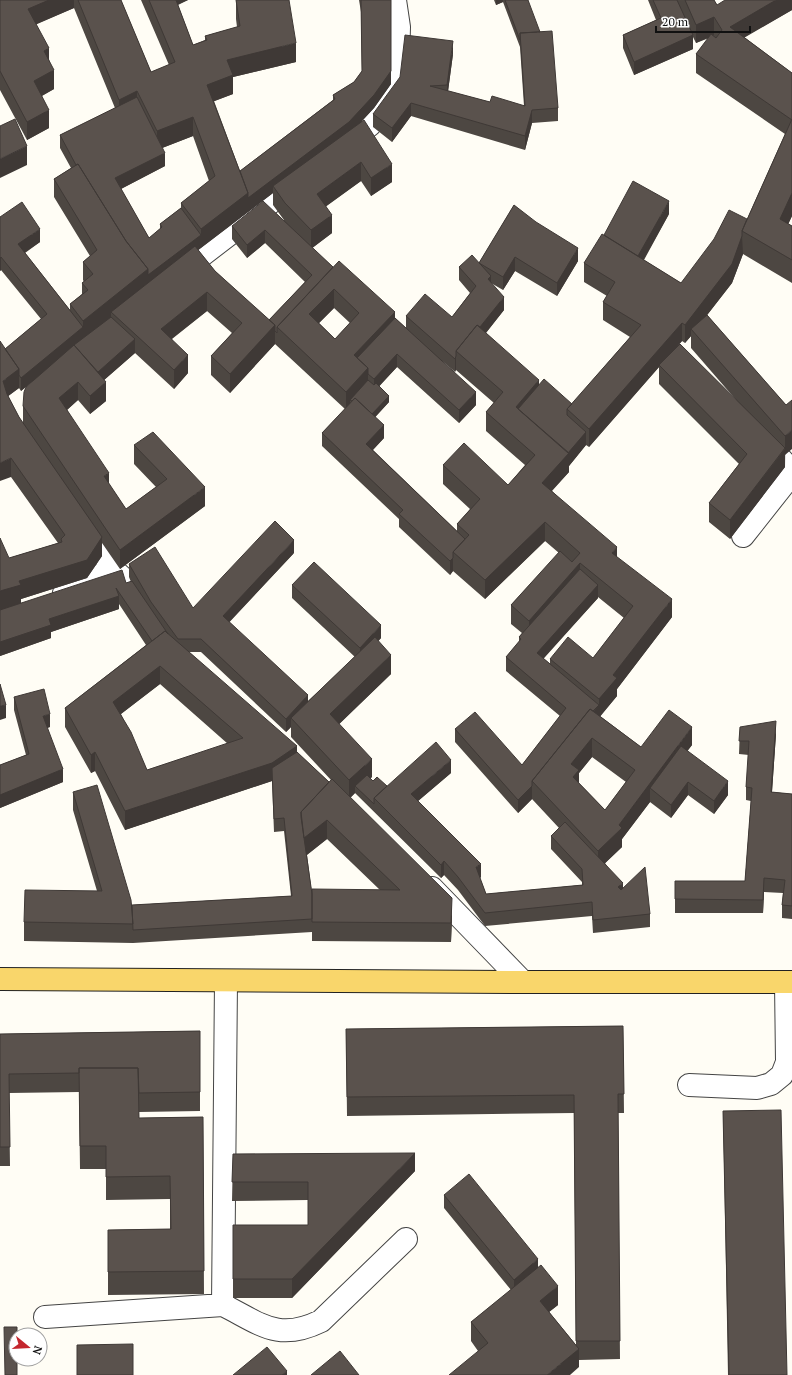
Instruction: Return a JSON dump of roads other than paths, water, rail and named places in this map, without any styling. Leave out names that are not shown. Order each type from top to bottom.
[{"type":"main road","points":[[0,979],[789,982]]},
{"type":"street","points":[[165,284],[370,125],[392,95],[398,62],[399,27],[395,0]]},
{"type":"street","points":[[743,536],[788,479],[792,469],[750,425]]},
{"type":"street","points":[[73,512],[113,569],[126,581],[153,620]]},
{"type":"street","points":[[48,598],[69,591],[113,569]]},
{"type":"street","points":[[420,876],[523,982]]},
{"type":"street","points":[[223,1305],[226,981]]},
{"type":"street","points":[[689,1085],[757,1088],[771,1084],[782,1075],[787,1062],[789,982]]},
{"type":"street","points":[[45,1317],[223,1305],[271,1329],[288,1332],[305,1329],[321,1322],[406,1239]]}]
